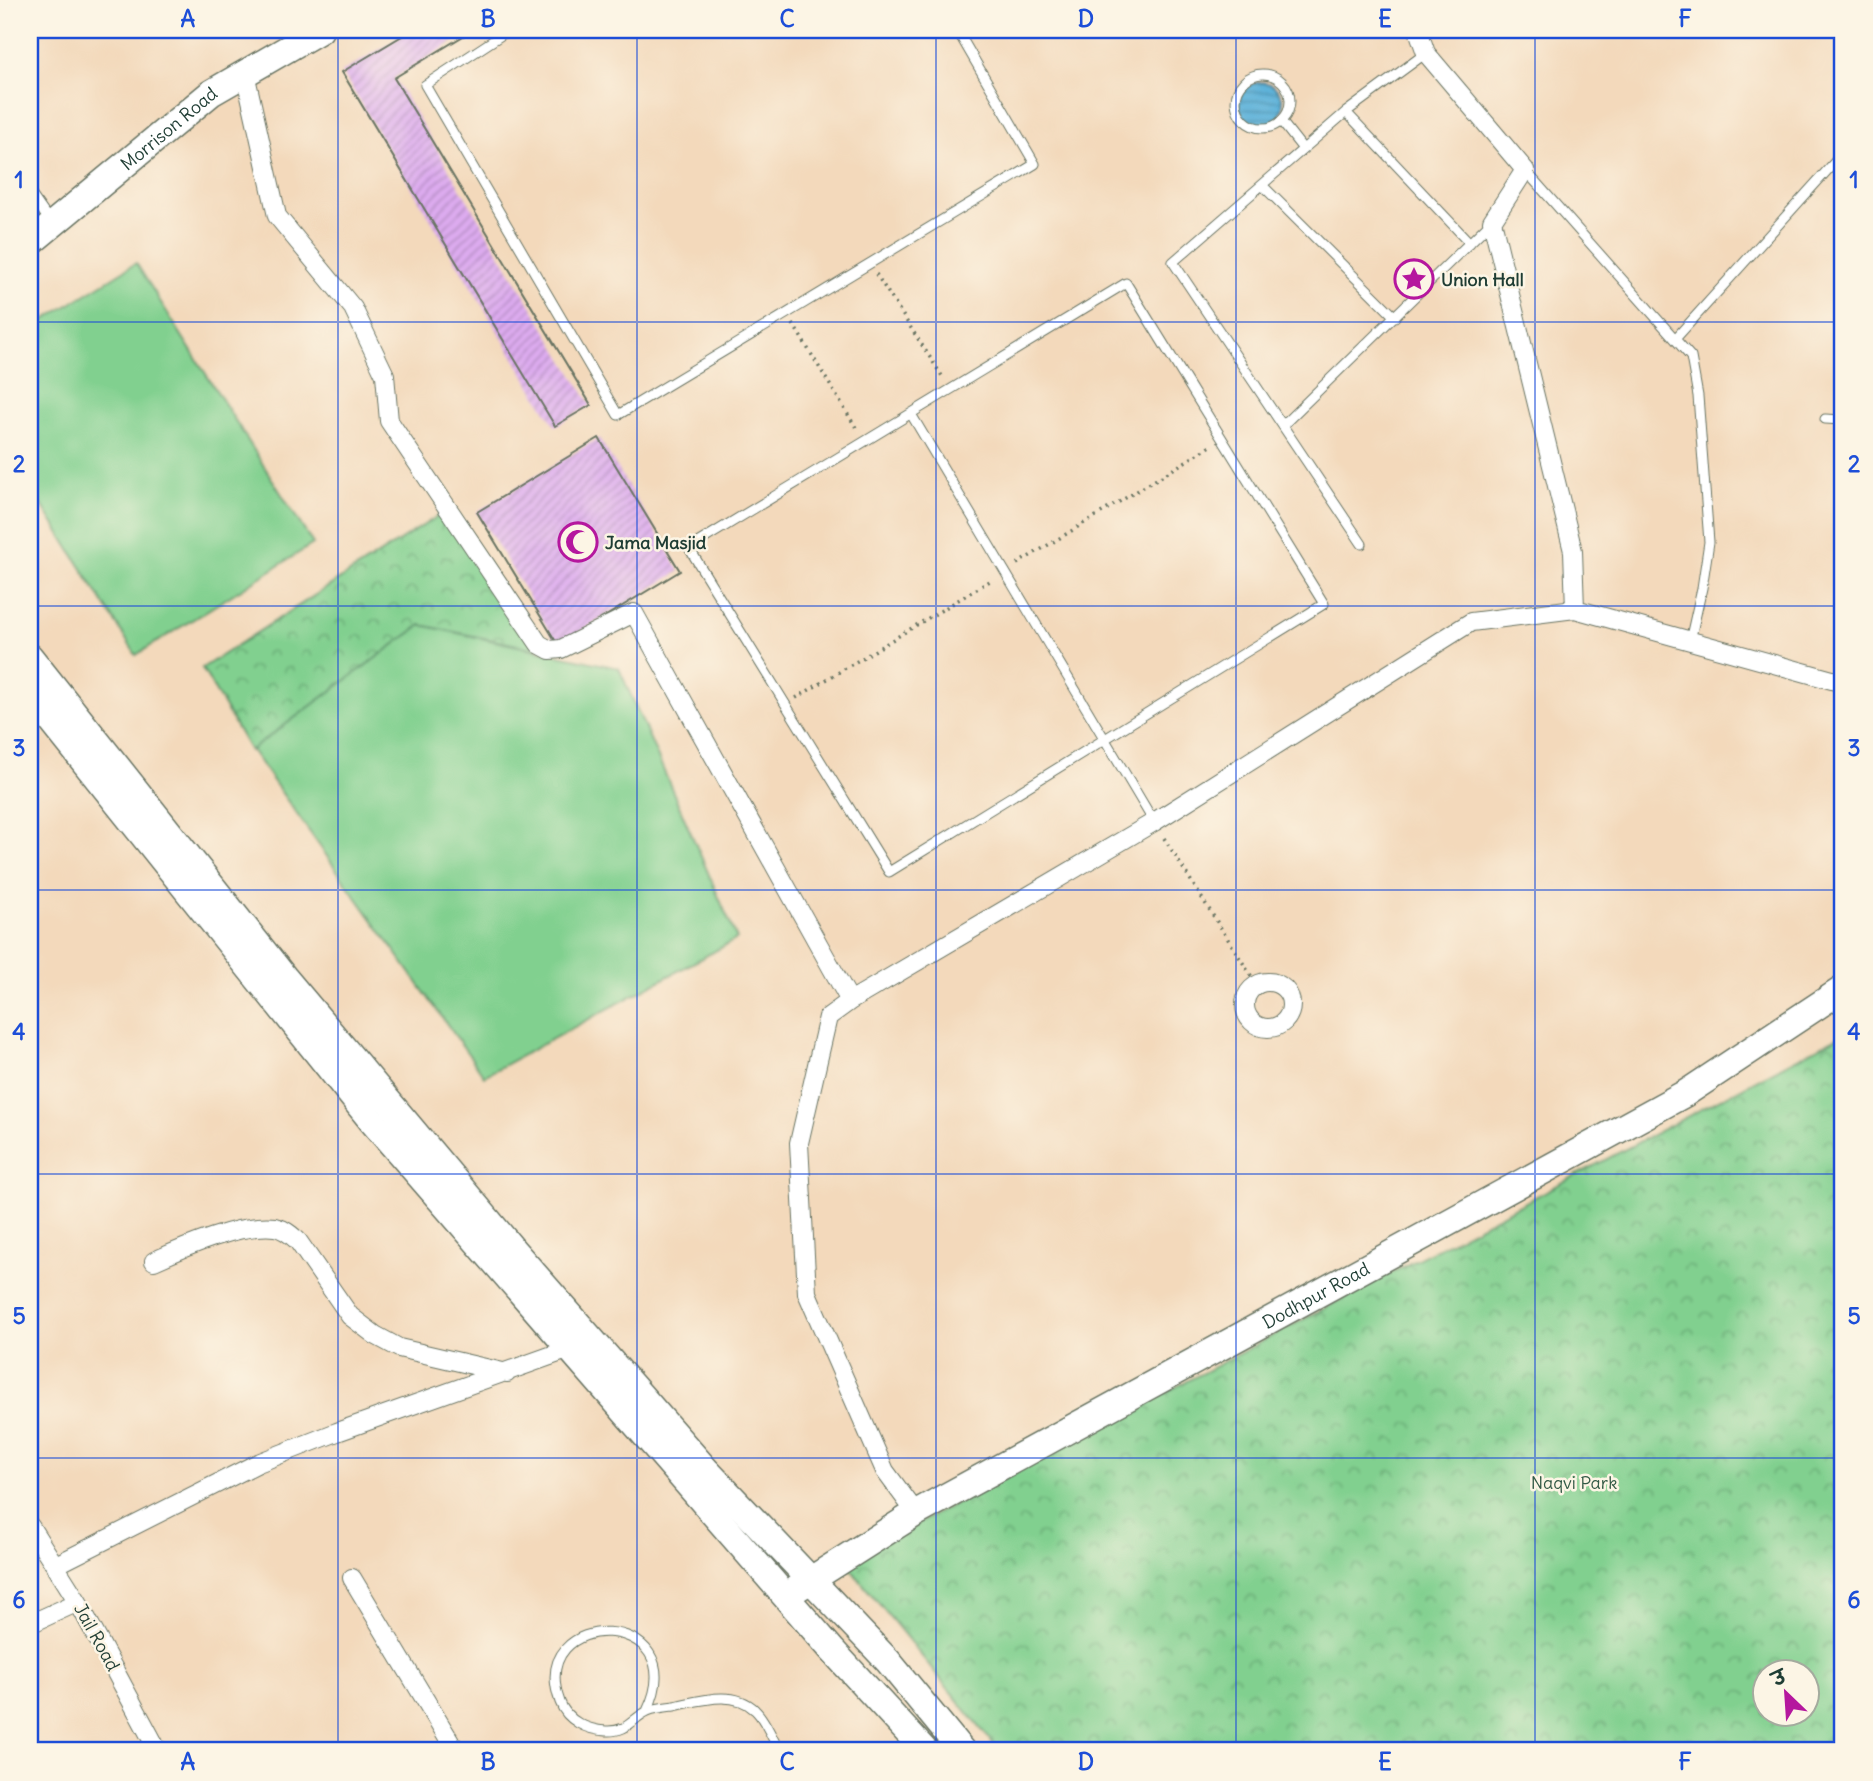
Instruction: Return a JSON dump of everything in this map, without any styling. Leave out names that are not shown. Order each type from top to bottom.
[{"type":"main road","name":"Morrison Road","points":[[30,243],[211,93],[320,30]]},
{"type":"main road","points":[[30,657],[284,977],[505,1240],[582,1344],[785,1596],[925,1751]]},
{"type":"main road","points":[[30,694],[371,1120],[582,1344],[888,1661],[962,1751]]},
{"type":"main road","name":"Dodhpur Road","points":[[785,1596],[916,1513],[1686,1093],[1843,989]]},
{"type":"street","points":[[1418,30],[1426,53],[1525,170],[1492,221],[1573,551],[1576,609]]},
{"type":"street","points":[[245,74],[277,216],[353,307],[385,375],[389,421],[396,432],[539,644],[550,650],[561,649],[634,613],[850,1001]]},
{"type":"street","points":[[916,1513],[885,1471],[807,1293],[799,1143],[828,1017],[850,1001],[1154,822],[1471,622],[1576,609],[1843,683]]},
{"type":"street","points":[[154,1261],[186,1246],[230,1233],[275,1227],[288,1232],[298,1241],[350,1316],[375,1335],[399,1348],[507,1373]]},
{"type":"street","points":[[56,1566],[258,1463],[582,1344]]},
{"type":"street","name":"Jail Road","points":[[30,1526],[78,1602],[159,1751]]},
{"type":"street","points":[[352,1578],[456,1751]]},
{"type":"street","points":[[30,1624],[78,1602]]},
{"type":"lane","points":[[509,30],[425,85],[618,415],[1035,164],[957,30]]},
{"type":"lane","points":[[1362,544],[1173,262],[1346,112],[1426,53]]},
{"type":"lane","points":[[1265,73],[1276,76],[1284,83],[1291,103],[1281,121],[1271,127],[1261,128],[1250,125],[1242,118],[1237,109],[1236,98],[1245,79],[1265,73]]},
{"type":"lane","points":[[1346,112],[1470,243]]},
{"type":"lane","points":[[1281,121],[1303,149]]},
{"type":"lane","points":[[1675,339],[1843,153]]},
{"type":"lane","points":[[1525,170],[1692,357],[1698,396],[1709,542],[1690,641]]},
{"type":"lane","points":[[1262,185],[1395,317]]},
{"type":"lane","points":[[30,193],[52,224]]},
{"type":"lane","points":[[1283,425],[1492,221]]},
{"type":"lane","points":[[1126,283],[1324,604],[888,872],[690,548],[951,390],[1126,283]]},
{"type":"lane","points":[[911,414],[1154,822]]},
{"type":"lane","points":[[1825,419],[1843,420]]},
{"type":"lane","points":[[647,1711],[655,1693],[656,1674],[649,1655],[636,1640],[618,1632],[598,1631],[579,1637],[565,1651],[556,1669],[555,1688],[562,1707],[575,1722],[593,1730],[613,1731],[632,1725],[647,1711],[710,1698],[738,1699],[755,1710],[779,1751]]},
{"type":"path","points":[[869,264],[951,390]]},
{"type":"path","points":[[787,314],[865,442]]},
{"type":"path","points":[[1154,822],[1258,985]]},
{"type":"green space","points":[[136,263],[313,544],[136,655],[30,486],[30,329]]},
{"type":"green space","points":[[446,511],[537,649],[421,625],[250,751],[202,668]]},
{"type":"green space","points":[[421,625],[619,668],[737,939],[484,1076],[251,750]]},
{"type":"green space","name":"Naqvi Park","points":[[1843,1034],[1843,1751],[999,1751],[845,1562]]},
{"type":"water","points":[[1261,82],[1270,83],[1277,88],[1282,95],[1282,113],[1277,120],[1270,125],[1261,126],[1252,125],[1245,120],[1240,113],[1239,104],[1240,95],[1245,88],[1252,83]]},
{"type":"building","points":[[412,30],[473,30],[394,78],[591,405],[555,426],[342,72]]},
{"type":"building","name":"Jama Masjid","points":[[599,438],[680,571],[558,645],[477,512]]},
{"type":"place","name":"Union Hall","points":[[1414,279]]},
{"type":"place","name":"Jama Masjid","points":[[578,542]]}]
